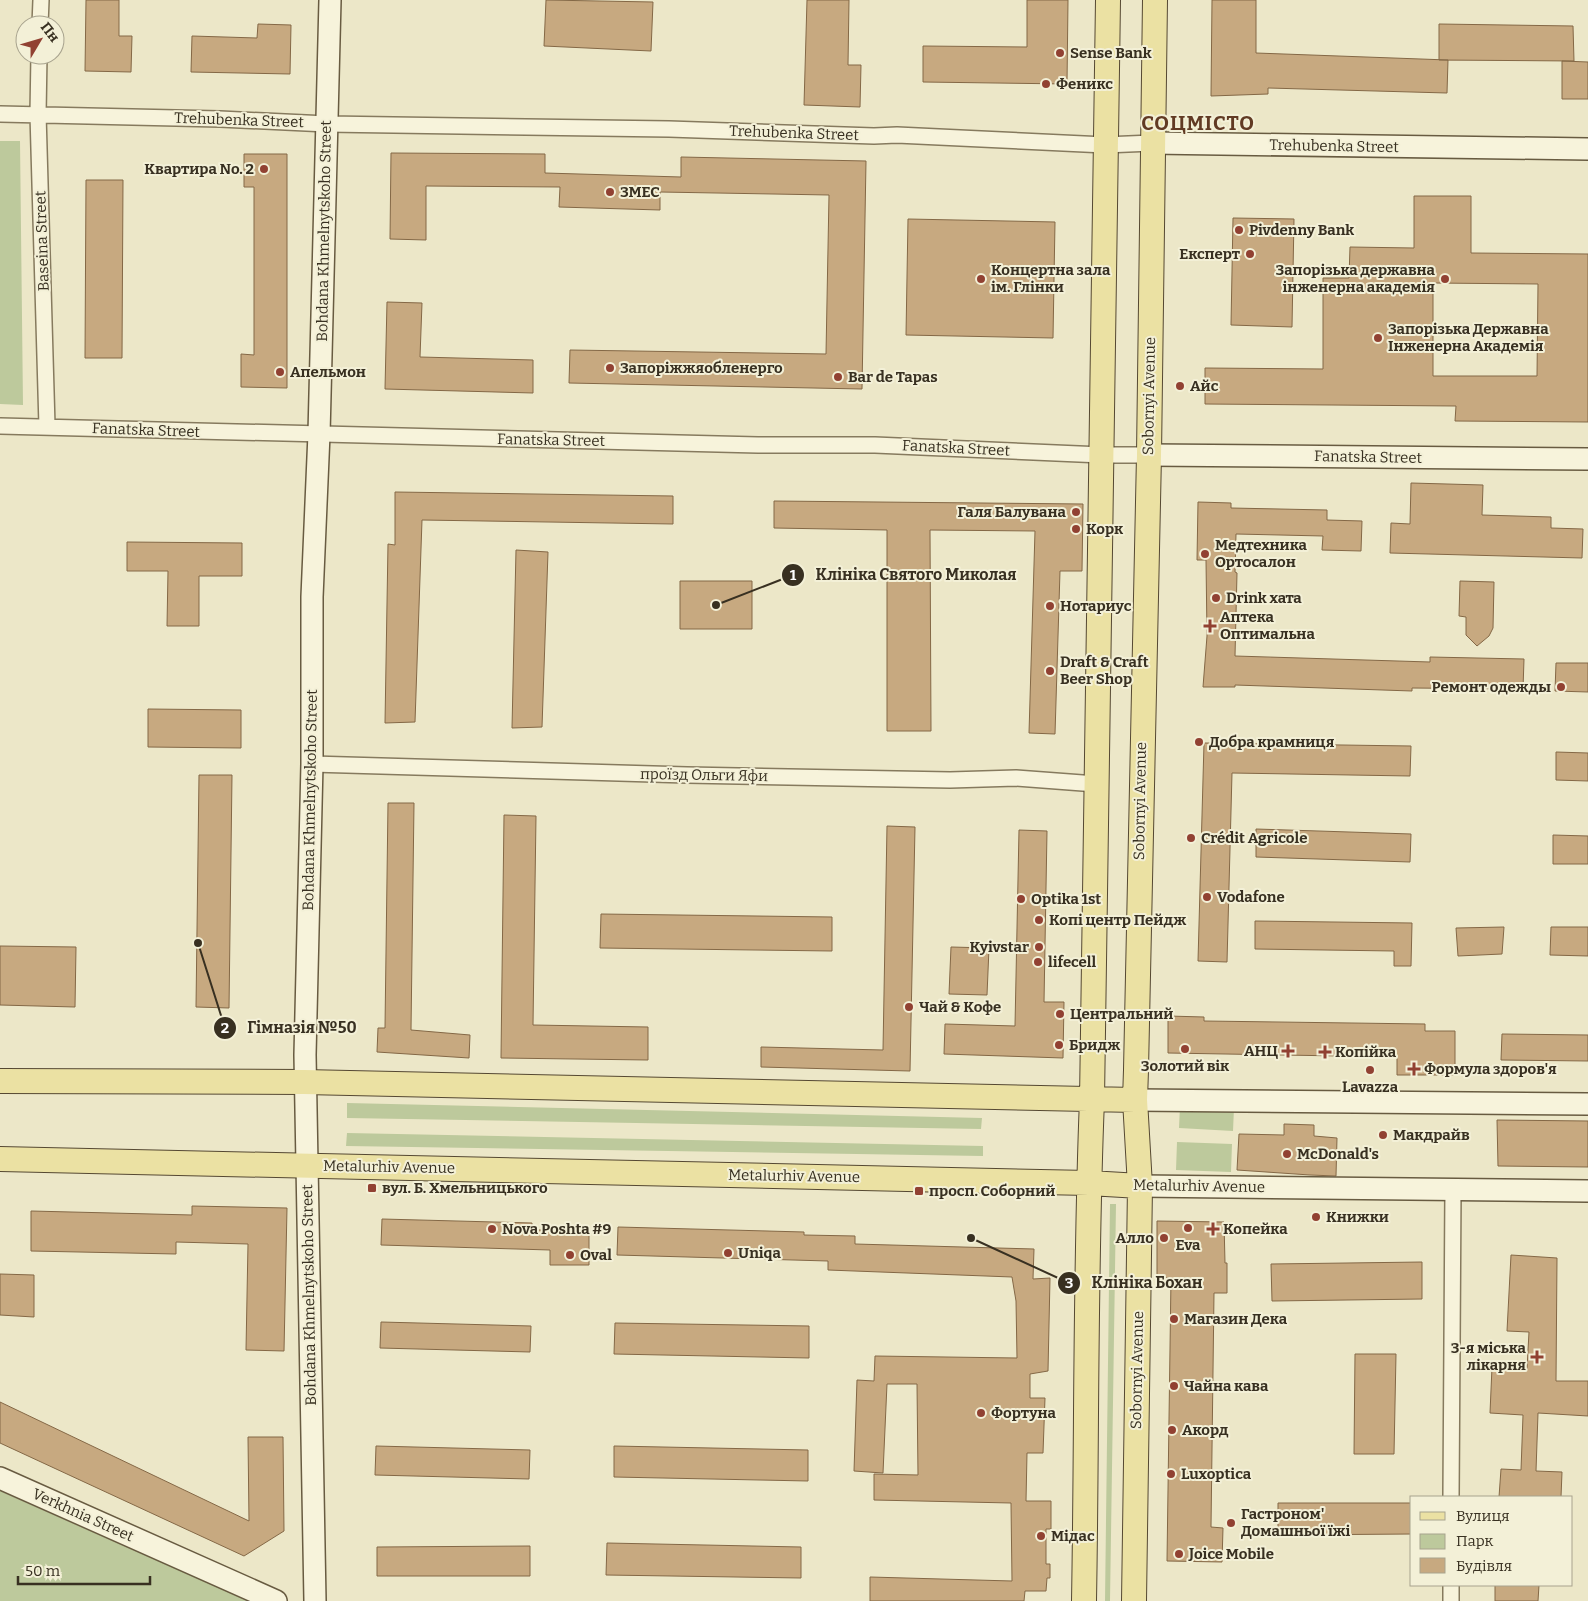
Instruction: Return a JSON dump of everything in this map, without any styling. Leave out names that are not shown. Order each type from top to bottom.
[{"type":"main road","name":"Bohdana Khmelnytskoho Street","points":[[315,1601],[304,1082],[312,764],[312,596],[319,434],[330,0]]},
{"type":"main road","points":[[1084,1601],[1088,1183],[1092,1100],[1102,454],[1104,145],[1108,0]]},
{"type":"main road","name":"Sobornyi Avenue","points":[[1134,1601],[1140,1186],[1135,1100],[1149,455],[1155,0]]},
{"type":"main road","name":"Trehubenka Street","points":[[1152,144],[1588,149]]},
{"type":"main road","name":"Fanatska Street","points":[[1149,455],[1588,459]]},
{"type":"main road","points":[[0,1080],[304,1082],[1092,1100],[1588,1104]]},
{"type":"main road","name":"Metalurhiv Avenue","points":[[0,1160],[1088,1183],[1140,1186],[1588,1191]]},
{"type":"main road","name":"Verkhnia Street","points":[[0,1478],[276,1601]]},
{"type":"street","points":[[40,0],[40,15]]},
{"type":"street","name":"Baseina Street","points":[[40,65],[38,114],[47,426]]},
{"type":"street","name":"Trehubenka Street","points":[[0,114],[220,119],[327,124],[669,129],[874,136],[897,135],[1104,145],[1152,144]]},
{"type":"street","name":"Fanatska Street","points":[[0,426],[758,445],[875,445],[1149,455]]},
{"type":"street","name":"проїзд Ольги Яфи","points":[[312,764],[426,769],[687,775],[950,780],[1016,778],[1096,784]]},
{"type":"street","points":[[1451,1496],[1453,1189]]},
{"type":"street","points":[[1450,1601],[1451,1586]]},
{"type":"green space","points":[[0,141],[20,141],[23,405],[0,404]]},
{"type":"green space","points":[[347,1103],[982,1118],[981,1129],[347,1118]]},
{"type":"green space","points":[[1180,1106],[1234,1108],[1233,1131],[1179,1128]]},
{"type":"green space","points":[[347,1133],[983,1146],[983,1156],[346,1146]]},
{"type":"green space","points":[[1177,1142],[1232,1144],[1231,1172],[1176,1170]]},
{"type":"green space","points":[[1110,1204],[1116,1204],[1110,1601],[1105,1601]]},
{"type":"green space","points":[[0,1491],[249,1601],[0,1601]]},
{"type":"building","points":[[86,0],[119,0],[119,36],[132,36],[131,72],[85,71]]},
{"type":"building","points":[[546,0],[653,2],[651,51],[544,46]]},
{"type":"building","points":[[807,0],[849,0],[848,65],[861,65],[860,107],[804,105]]},
{"type":"building","points":[[1027,0],[1068,0],[1067,84],[923,82],[923,46],[1027,47]]},
{"type":"building","points":[[1212,0],[1256,0],[1256,53],[1448,60],[1447,93],[1268,88],[1268,94],[1211,96]]},
{"type":"building","points":[[258,24],[291,25],[290,74],[191,72],[192,36],[257,38]]},
{"type":"building","points":[[1439,24],[1573,26],[1574,61],[1439,60]]},
{"type":"building","points":[[1562,61],[1588,62],[1588,99],[1562,99]]},
{"type":"building","points":[[391,153],[545,154],[545,173],[681,177],[681,157],[866,161],[862,389],[569,383],[570,350],[826,354],[829,195],[660,192],[660,210],[559,207],[560,187],[426,186],[426,240],[390,239]]},
{"type":"building","points":[[244,154],[287,154],[287,388],[241,387],[241,354],[254,355],[254,187],[244,187]]},
{"type":"building","points":[[86,180],[123,180],[122,358],[85,358]]},
{"type":"building","name":"Запорізька Державна Інженерна Академія","points":[[1414,196],[1471,196],[1471,253],[1588,254],[1588,422],[1455,421],[1456,406],[1205,404],[1205,368],[1323,369],[1323,278],[1349,278],[1350,247],[1414,248]],"holes":[[[1433,283],[1538,284],[1537,376],[1433,376]]]},
{"type":"building","points":[[1233,218],[1294,219],[1292,327],[1231,325]]},
{"type":"building","name":"Концертна зала ім. Глінки","points":[[908,219],[1055,222],[1053,338],[906,335]]},
{"type":"building","points":[[387,302],[422,303],[420,357],[533,360],[533,393],[385,389]]},
{"type":"building","points":[[1411,483],[1483,485],[1482,515],[1551,517],[1551,528],[1583,529],[1582,558],[1390,553],[1391,523],[1410,524]]},
{"type":"building","points":[[395,492],[673,496],[673,524],[422,520],[415,722],[385,723],[388,544],[395,545]]},
{"type":"building","points":[[774,501],[1083,504],[1082,571],[1060,571],[1055,734],[1029,733],[1035,531],[930,530],[931,731],[887,731],[887,530],[774,528]]},
{"type":"building","points":[[1198,502],[1231,503],[1231,508],[1327,510],[1327,520],[1362,521],[1361,551],[1322,550],[1323,536],[1236,534],[1235,656],[1430,662],[1430,657],[1524,659],[1523,689],[1412,688],[1412,691],[1235,685],[1235,687],[1203,687],[1207,636],[1206,560],[1197,560]]},
{"type":"building","points":[[127,542],[242,543],[242,576],[199,576],[199,626],[167,626],[168,571],[127,571]]},
{"type":"building","points":[[516,550],[548,552],[542,727],[512,728]]},
{"type":"building","points":[[680,581],[752,581],[752,629],[680,629]]},
{"type":"building","points":[[1460,581],[1494,582],[1493,628],[1489,636],[1477,646],[1466,635],[1466,617],[1459,616]]},
{"type":"building","points":[[1556,663],[1588,663],[1588,692],[1555,691]]},
{"type":"building","points":[[148,709],[241,710],[241,748],[148,747]]},
{"type":"building","points":[[1204,743],[1411,746],[1410,776],[1232,773],[1227,962],[1198,961]]},
{"type":"building","points":[[1556,752],[1588,753],[1588,781],[1556,780]]},
{"type":"building","points":[[199,775],[232,775],[229,1008],[196,1007]]},
{"type":"building","points":[[388,803],[414,803],[411,1030],[470,1035],[469,1058],[377,1052],[378,1028],[385,1028]]},
{"type":"building","points":[[504,815],[536,816],[533,1025],[648,1027],[648,1060],[501,1058]]},
{"type":"building","points":[[887,826],[915,827],[910,1071],[761,1067],[761,1047],[883,1050]]},
{"type":"building","points":[[1256,829],[1411,834],[1410,862],[1256,857]]},
{"type":"building","points":[[1019,830],[1047,831],[1044,1002],[1064,1002],[1063,1058],[944,1054],[945,1024],[1015,1026]]},
{"type":"building","points":[[1553,835],[1588,836],[1588,864],[1553,864]]},
{"type":"building","points":[[601,914],[832,917],[832,951],[600,948]]},
{"type":"building","points":[[1255,921],[1412,923],[1411,966],[1394,966],[1394,951],[1255,949]]},
{"type":"building","points":[[1504,927],[1502,954],[1458,956],[1456,928]]},
{"type":"building","points":[[1551,927],[1588,927],[1588,956],[1550,955]]},
{"type":"building","points":[[0,946],[76,947],[75,1007],[0,1005]]},
{"type":"building","points":[[951,947],[989,948],[987,995],[949,994]]},
{"type":"building","points":[[1168,1016],[1204,1017],[1204,1021],[1425,1024],[1425,1031],[1455,1031],[1455,1075],[1397,1075],[1397,1057],[1168,1053]]},
{"type":"building","points":[[1502,1034],[1588,1035],[1588,1061],[1501,1060]]},
{"type":"building","points":[[1497,1120],[1588,1121],[1588,1167],[1498,1166]]},
{"type":"building","name":"McDonald's","points":[[1284,1124],[1314,1125],[1314,1136],[1337,1138],[1336,1176],[1237,1170],[1239,1134],[1284,1135]]},
{"type":"building","points":[[192,1206],[287,1208],[284,1351],[246,1350],[248,1244],[176,1242],[176,1254],[31,1251],[31,1211],[192,1215]]},
{"type":"building","points":[[382,1219],[532,1223],[532,1230],[589,1230],[589,1265],[550,1265],[550,1250],[381,1245]]},
{"type":"building","points":[[1157,1221],[1224,1222],[1227,1293],[1214,1293],[1211,1527],[1223,1528],[1222,1562],[1167,1561],[1171,1278],[1157,1277]]},
{"type":"building","points":[[618,1227],[804,1232],[804,1235],[855,1236],[855,1244],[1034,1249],[1033,1279],[1050,1278],[1048,1371],[1030,1374],[1030,1398],[1045,1398],[1043,1453],[1027,1453],[1026,1501],[1051,1501],[1051,1529],[1046,1529],[1046,1564],[1050,1564],[1050,1578],[1047,1578],[1046,1591],[1025,1591],[1024,1601],[870,1601],[870,1577],[1012,1581],[1011,1503],[874,1500],[874,1474],[918,1475],[917,1384],[887,1384],[883,1473],[854,1471],[857,1380],[874,1381],[875,1356],[1017,1358],[1016,1301],[1012,1277],[828,1270],[828,1261],[617,1255]]},
{"type":"building","points":[[1511,1255],[1557,1258],[1556,1381],[1588,1381],[1588,1416],[1538,1413],[1536,1471],[1562,1472],[1561,1496],[1499,1496],[1501,1469],[1521,1470],[1523,1415],[1490,1413],[1492,1367],[1527,1369],[1529,1332],[1507,1331]]},
{"type":"building","points":[[1422,1262],[1422,1299],[1272,1301],[1271,1264]]},
{"type":"building","points":[[0,1274],[34,1275],[34,1317],[0,1315]]},
{"type":"building","points":[[381,1322],[531,1326],[530,1352],[380,1348]]},
{"type":"building","points":[[615,1323],[809,1326],[809,1358],[614,1354]]},
{"type":"building","points":[[1355,1354],[1396,1354],[1394,1454],[1354,1454]]},
{"type":"building","points":[[0,1402],[249,1521],[248,1437],[283,1437],[284,1531],[244,1556],[0,1443]]},
{"type":"building","points":[[376,1446],[530,1450],[529,1479],[375,1475]]},
{"type":"building","points":[[614,1446],[808,1450],[808,1481],[614,1477]]},
{"type":"building","points":[[1278,1503],[1410,1503],[1410,1534],[1278,1535]]},
{"type":"building","points":[[607,1543],[801,1547],[801,1578],[606,1575]]},
{"type":"building","points":[[530,1546],[530,1576],[377,1576],[377,1547]]},
{"type":"building","points":[[1495,1586],[1539,1586],[1538,1601],[1495,1601]]},
{"type":"place","name":"Sense Bank","points":[[1060,53]]},
{"type":"place","name":"Феникс","points":[[1046,84]]},
{"type":"place","name":"Квартира No. 2","points":[[264,169]]},
{"type":"place","name":"ЗМЕС","points":[[610,192]]},
{"type":"place","name":"Pivdenny Bank","points":[[1239,230]]},
{"type":"place","name":"Експерт","points":[[1250,254]]},
{"type":"place","name":"Концертна зала ім. Глінки","points":[[981,279]]},
{"type":"place","name":"Запорізька державна інженерна академія","points":[[1445,279]]},
{"type":"place","name":"Запорізька Державна Інженерна Академія","points":[[1378,338]]},
{"type":"place","name":"Запоріжжяобленерго","points":[[610,368]]},
{"type":"place","name":"Апельмон","points":[[280,372]]},
{"type":"place","name":"Bar de Tapas","points":[[838,377]]},
{"type":"place","name":"Айс","points":[[1180,386]]},
{"type":"place","name":"Галя Балувана","points":[[1076,512]]},
{"type":"place","name":"Корк","points":[[1076,529]]},
{"type":"place","name":"Медтехника Ортосалон","points":[[1205,554]]},
{"type":"place","name":"Drink хата","points":[[1216,598]]},
{"type":"place","name":"Клініка Святого Миколая","points":[[716,605]]},
{"type":"place","name":"Нотариус","points":[[1050,606]]},
{"type":"place","name":"Аптека Оптимальна","points":[[1210,626]]},
{"type":"place","name":"Draft & Craft Beer Shop","points":[[1050,671]]},
{"type":"place","name":"Ремонт одежды","points":[[1561,687]]},
{"type":"place","name":"Добра крамниця","points":[[1199,742]]},
{"type":"place","name":"Crédit Agricole","points":[[1191,838]]},
{"type":"place","name":"Vodafone","points":[[1207,897]]},
{"type":"place","name":"Оptika 1st","points":[[1021,899]]},
{"type":"place","name":"Копі центр Пейдж","points":[[1039,920]]},
{"type":"place","name":"Гімназія №50","points":[[198,943]]},
{"type":"place","name":"Kyivstar","points":[[1039,947]]},
{"type":"place","name":"lifecell","points":[[1038,962]]},
{"type":"place","name":"Чай & Кофе","points":[[909,1007]]},
{"type":"place","name":"Центральний","points":[[1060,1014]]},
{"type":"place","name":"Бридж","points":[[1059,1045]]},
{"type":"place","name":"Золотий вік","points":[[1185,1049]]},
{"type":"place","name":"АНЦ","points":[[1288,1051]]},
{"type":"place","name":"Копійка","points":[[1325,1052]]},
{"type":"place","name":"Формула здоров'я","points":[[1414,1069]]},
{"type":"place","name":"Lavazza","points":[[1370,1070]]},
{"type":"place","name":"Макдрайв","points":[[1383,1135]]},
{"type":"place","name":"McDonald's","points":[[1287,1154]]},
{"type":"place","name":"вул. Б. Хмельницького","points":[[372,1188]]},
{"type":"place","name":"просп. Соборний","points":[[919,1191]]},
{"type":"place","name":"Книжки","points":[[1316,1217]]},
{"type":"place","name":"Eva","points":[[1188,1228]]},
{"type":"place","name":"Nova Poshta #9","points":[[492,1229]]},
{"type":"place","name":"Копейка","points":[[1213,1229]]},
{"type":"place","name":"Клініка Бохан","points":[[971,1238]]},
{"type":"place","name":"Алло","points":[[1164,1238]]},
{"type":"place","name":"Uniqa","points":[[728,1253]]},
{"type":"place","name":"Oval","points":[[570,1255]]},
{"type":"place","name":"Магазин Дека","points":[[1174,1319]]},
{"type":"place","name":"3-я міська лікарня","points":[[1537,1357]]},
{"type":"place","name":"Чайна кава","points":[[1174,1386]]},
{"type":"place","name":"Фортуна","points":[[981,1413]]},
{"type":"place","name":"Акорд","points":[[1172,1430]]},
{"type":"place","name":"Luxoptica","points":[[1171,1474]]},
{"type":"place","name":"Гастроном' Домашньої їжі","points":[[1231,1523]]},
{"type":"place","name":"Мідас","points":[[1041,1536]]},
{"type":"place","name":"Joice Mobile","points":[[1179,1554]]},
{"type":"district","name":"СОЦМІСТО","points":[[1198,123]]}]
